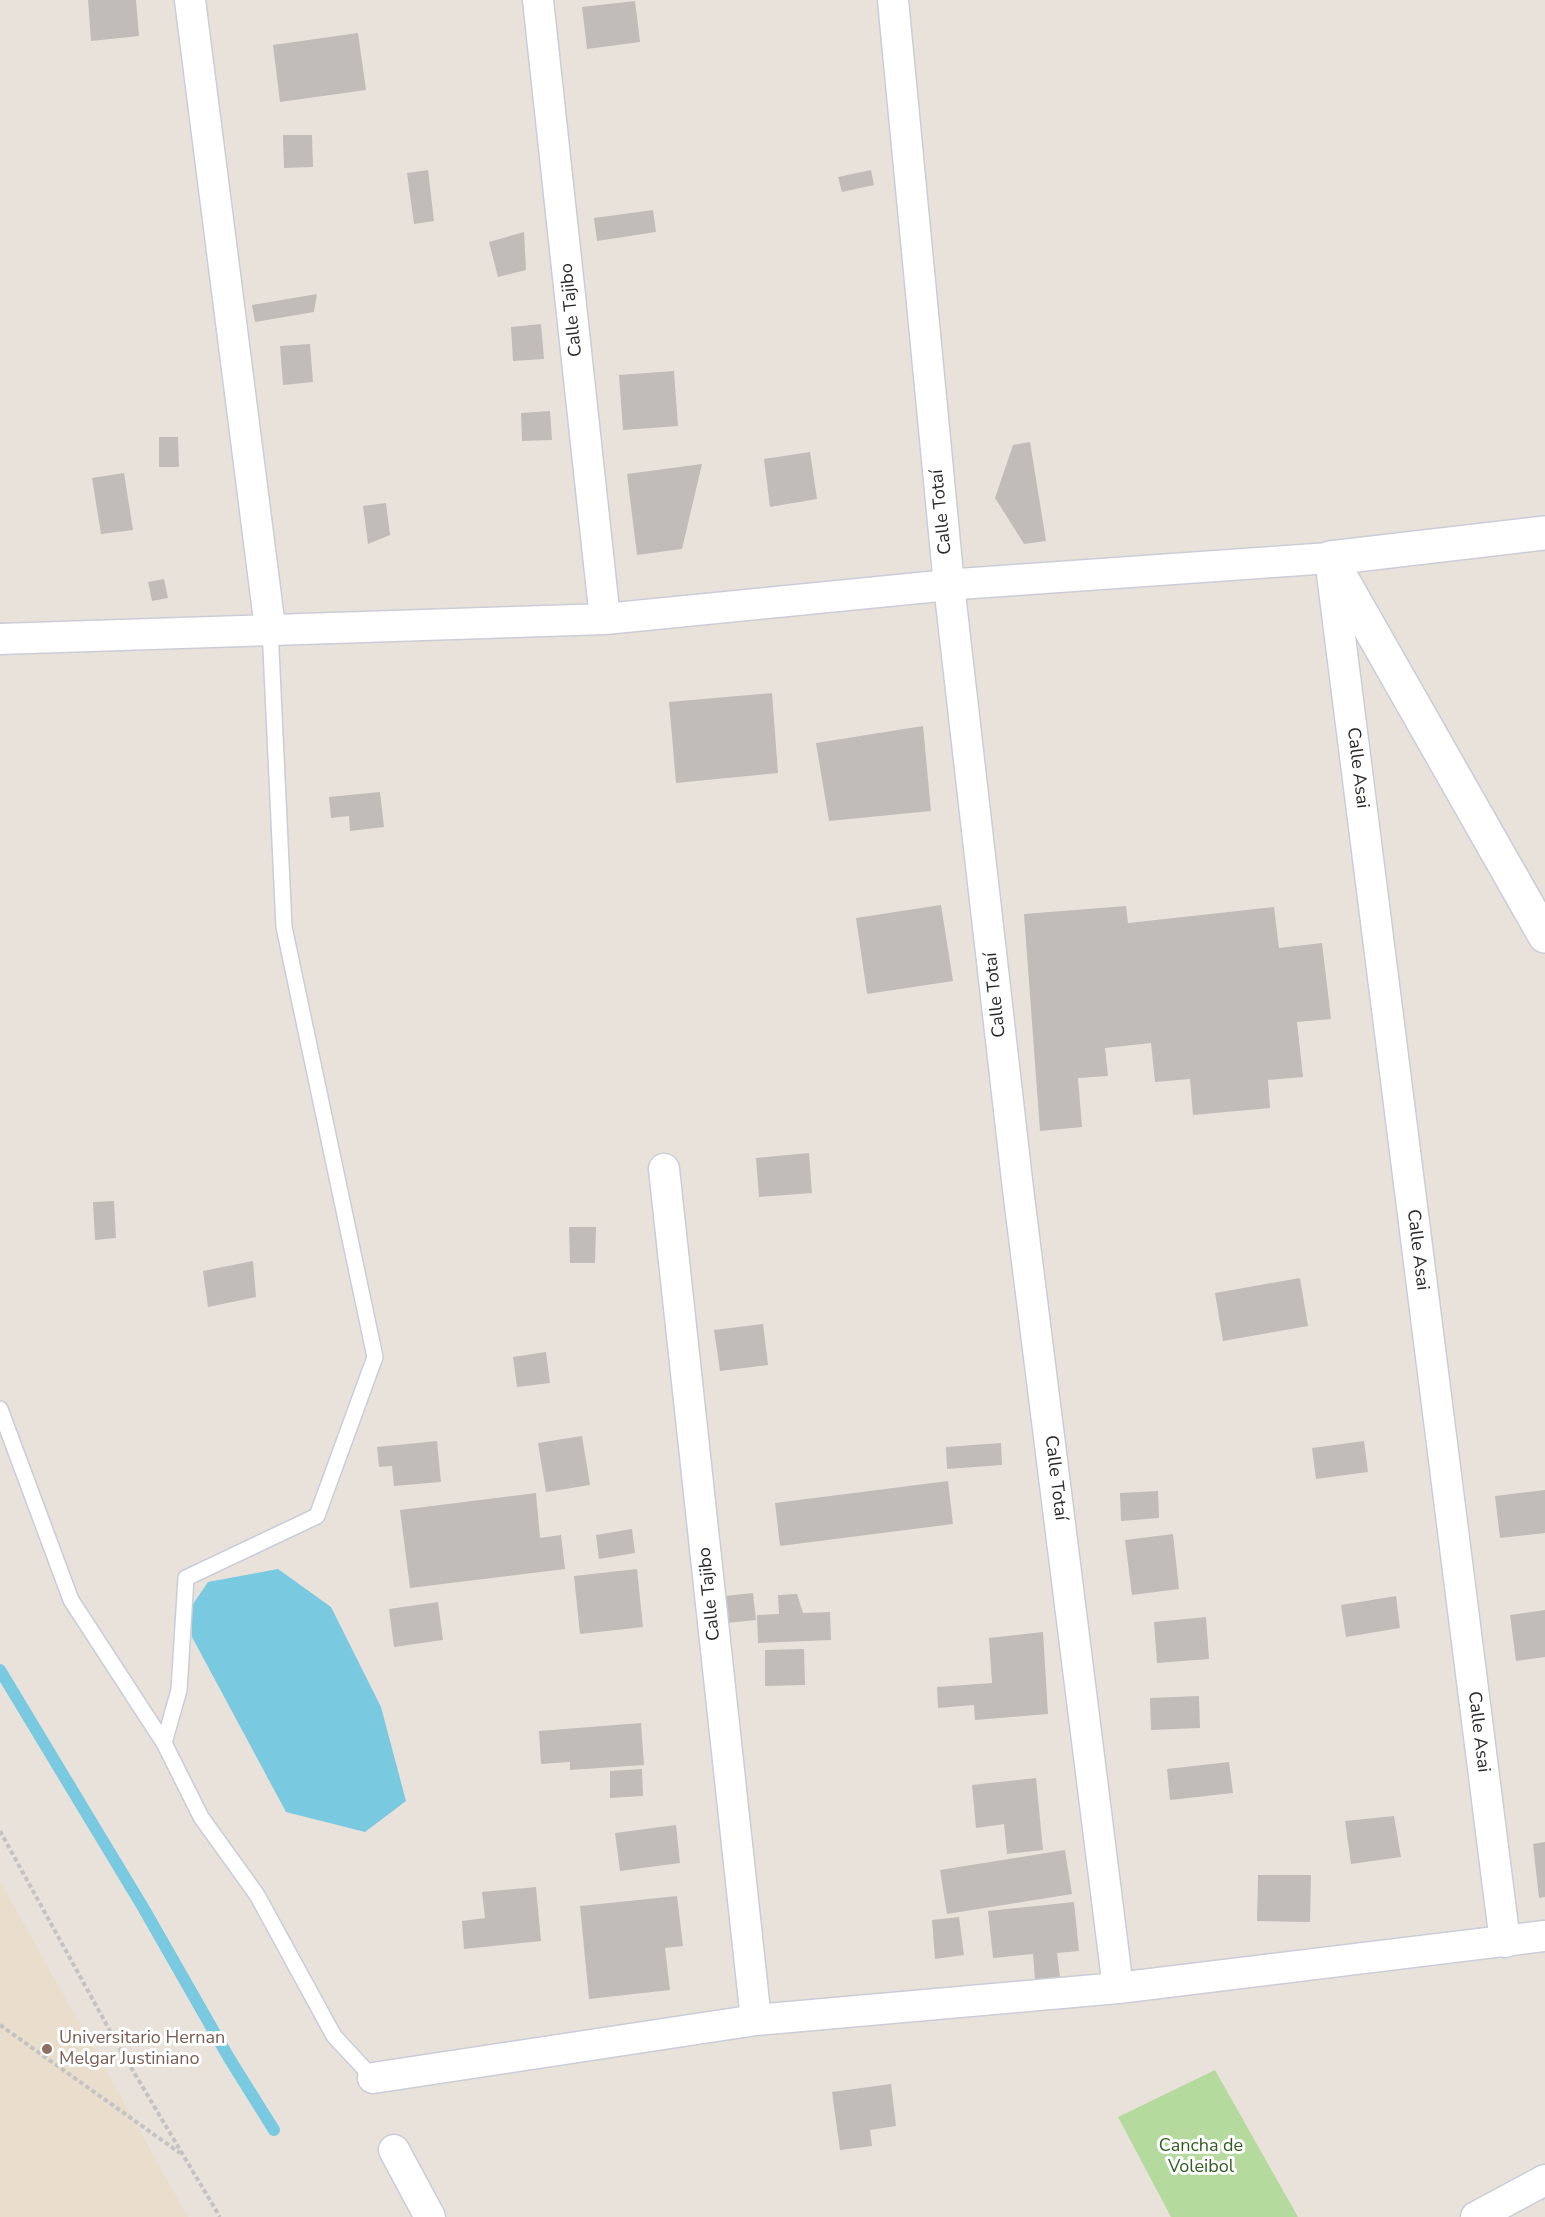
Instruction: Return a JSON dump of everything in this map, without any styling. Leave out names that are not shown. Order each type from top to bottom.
[{"type":"street","points":[[190,0],[270,628]]},
{"type":"street","name":"Calle Tajibo","points":[[538,0],[605,619]]},
{"type":"street","name":"Calle Totaí","points":[[893,0],[949,585],[1018,1189],[1118,1988]]},
{"type":"street","points":[[0,639],[270,628],[605,619],[949,585],[1330,558],[1545,533]]},
{"type":"street","points":[[1330,558],[1545,936]]},
{"type":"street","name":"Calle Asai","points":[[1330,558],[1505,1942]]},
{"type":"street","name":"Calle Tajibo","points":[[664,1169],[756,2020]]},
{"type":"street","points":[[373,2078],[756,2020],[1118,1988],[1545,1936]]},
{"type":"street","points":[[394,2150],[430,2217]]},
{"type":"street","points":[[1476,2217],[1545,2180]]},
{"type":"lane","points":[[164,1743],[179,1690],[186,1578],[317,1516],[375,1357],[284,927],[270,628]]},
{"type":"lane","points":[[0,1409],[71,1599],[164,1743],[201,1817],[257,1895],[334,2036],[373,2078]]},
{"type":"path","points":[[0,1832],[120,2049],[220,2217]]},
{"type":"path","points":[[0,2025],[183,2155]]},
{"type":"shaded area","name":"Universitario Hernan Melgar Justiniano","points":[[0,1881],[188,2217],[0,2217]]},
{"type":"green space","name":"Cancha de Voleibol","points":[[1215,2070],[1298,2217],[1171,2217],[1118,2117]]},
{"type":"water","points":[[278,1569],[331,1607],[381,1707],[406,1801],[365,1832],[286,1812],[192,1637],[191,1607],[208,1582]]},
{"type":"building","points":[[88,0],[136,0],[139,36],[91,41]]},
{"type":"building","points":[[635,1],[640,42],[587,49],[582,7]]},
{"type":"building","points":[[358,33],[366,90],[280,102],[273,45]]},
{"type":"building","points":[[283,135],[312,135],[313,167],[284,168]]},
{"type":"building","points":[[428,170],[434,221],[414,224],[407,173]]},
{"type":"building","points":[[871,170],[874,185],[842,192],[838,177]]},
{"type":"building","points":[[653,210],[656,232],[597,241],[594,218]]},
{"type":"building","points":[[524,232],[526,270],[498,277],[489,242]]},
{"type":"building","points":[[317,294],[314,312],[255,322],[252,305]]},
{"type":"building","points":[[541,324],[544,359],[513,361],[511,327]]},
{"type":"building","points":[[310,344],[313,382],[283,385],[280,346]]},
{"type":"building","points":[[674,371],[678,426],[623,430],[619,375]]},
{"type":"building","points":[[550,411],[552,440],[522,441],[521,413]]},
{"type":"building","points":[[159,437],[178,437],[179,467],[159,467]]},
{"type":"building","points":[[1030,442],[1046,541],[1024,544],[995,498],[1013,445]]},
{"type":"building","points":[[810,452],[817,499],[770,507],[764,459]]},
{"type":"building","points":[[702,464],[682,549],[637,555],[627,474]]},
{"type":"building","points":[[124,473],[133,530],[101,534],[92,478]]},
{"type":"building","points":[[386,503],[390,535],[368,544],[363,506]]},
{"type":"building","points":[[164,579],[168,598],[152,601],[148,582]]},
{"type":"building","points":[[772,693],[778,773],[676,783],[669,702]]},
{"type":"building","points":[[923,726],[931,811],[829,821],[816,743]]},
{"type":"building","points":[[380,792],[384,827],[350,831],[349,816],[331,818],[329,797]]},
{"type":"building","points":[[941,905],[953,981],[867,994],[856,918]]},
{"type":"building","points":[[1126,906],[1128,923],[1274,907],[1279,948],[1322,943],[1331,1019],[1297,1022],[1303,1077],[1268,1080],[1270,1108],[1193,1115],[1190,1079],[1155,1082],[1151,1043],[1105,1048],[1108,1076],[1078,1078],[1082,1127],[1040,1131],[1024,914]]},
{"type":"building","points":[[809,1153],[812,1193],[759,1197],[756,1158]]},
{"type":"building","points":[[114,1201],[116,1238],[95,1240],[93,1202]]},
{"type":"building","points":[[569,1227],[596,1227],[595,1263],[570,1263]]},
{"type":"building","points":[[253,1261],[256,1297],[208,1307],[203,1271]]},
{"type":"building","points":[[1300,1278],[1308,1326],[1223,1341],[1215,1293]]},
{"type":"building","points":[[763,1324],[768,1365],[720,1371],[714,1330]]},
{"type":"building","points":[[546,1352],[550,1383],[517,1387],[513,1357]]},
{"type":"building","points":[[582,1436],[590,1485],[546,1492],[538,1443]]},
{"type":"building","points":[[437,1441],[441,1482],[394,1486],[392,1466],[379,1467],[377,1447]]},
{"type":"building","points":[[1364,1441],[1368,1472],[1316,1479],[1312,1448]]},
{"type":"building","points":[[1001,1443],[1002,1465],[947,1469],[946,1447]]},
{"type":"building","points":[[948,1481],[953,1524],[780,1546],[775,1503]]},
{"type":"building","points":[[1545,1490],[1545,1533],[1500,1538],[1495,1496]]},
{"type":"building","points":[[1158,1491],[1159,1518],[1121,1521],[1120,1493]]},
{"type":"building","points":[[536,1493],[540,1538],[561,1535],[565,1569],[410,1588],[400,1510]]},
{"type":"building","points":[[632,1529],[635,1553],[599,1559],[596,1535]]},
{"type":"building","points":[[1173,1534],[1179,1589],[1132,1595],[1125,1540]]},
{"type":"building","points":[[637,1569],[643,1627],[580,1634],[574,1576]]},
{"type":"building","points":[[753,1593],[756,1620],[727,1623],[725,1596]]},
{"type":"building","points":[[797,1594],[803,1613],[830,1612],[831,1640],[758,1643],[757,1615],[779,1614],[778,1595]]},
{"type":"building","points":[[1396,1596],[1400,1628],[1346,1637],[1341,1605]]},
{"type":"building","points":[[438,1602],[443,1640],[394,1647],[389,1609]]},
{"type":"building","points":[[1545,1610],[1545,1657],[1516,1661],[1510,1615]]},
{"type":"building","points":[[1206,1617],[1209,1659],[1157,1663],[1154,1622]]},
{"type":"building","points":[[1043,1632],[1048,1714],[975,1720],[974,1705],[938,1708],[937,1687],[992,1683],[989,1638]]},
{"type":"building","points":[[804,1649],[805,1685],[765,1686],[765,1650]]},
{"type":"building","points":[[1199,1696],[1200,1728],[1151,1730],[1150,1698]]},
{"type":"building","points":[[641,1723],[644,1765],[570,1770],[570,1762],[541,1764],[539,1731]]},
{"type":"building","points":[[1229,1762],[1233,1793],[1170,1800],[1167,1769]]},
{"type":"building","points":[[642,1769],[643,1796],[610,1798],[610,1771]]},
{"type":"building","points":[[1036,1778],[1043,1850],[1007,1854],[1004,1824],[976,1828],[972,1785]]},
{"type":"building","points":[[1394,1816],[1401,1857],[1351,1864],[1345,1821]]},
{"type":"building","points":[[676,1825],[680,1863],[620,1871],[615,1833]]},
{"type":"building","points":[[1545,1842],[1545,1897],[1539,1898],[1533,1844]]},
{"type":"building","points":[[1065,1850],[1072,1894],[947,1914],[940,1870]]},
{"type":"building","points":[[1258,1875],[1311,1875],[1310,1922],[1257,1921]]},
{"type":"building","points":[[536,1887],[541,1941],[464,1949],[462,1921],[485,1918],[482,1892]]},
{"type":"building","points":[[677,1896],[683,1946],[665,1948],[670,1990],[589,1999],[580,1906]]},
{"type":"building","points":[[1074,1902],[1079,1951],[1057,1953],[1060,1977],[1035,1980],[1033,1954],[993,1958],[988,1911]]},
{"type":"building","points":[[959,1917],[964,1955],[935,1959],[932,1920]]},
{"type":"building","points":[[891,2084],[896,2126],[870,2130],[872,2146],[840,2150],[832,2092]]},
{"type":"waterway","points":[[0,1670],[144,1909],[229,2058],[274,2130]]},
{"type":"place","name":"Universitario Hernan Melgar Justiniano","points":[[47,2049]]}]
